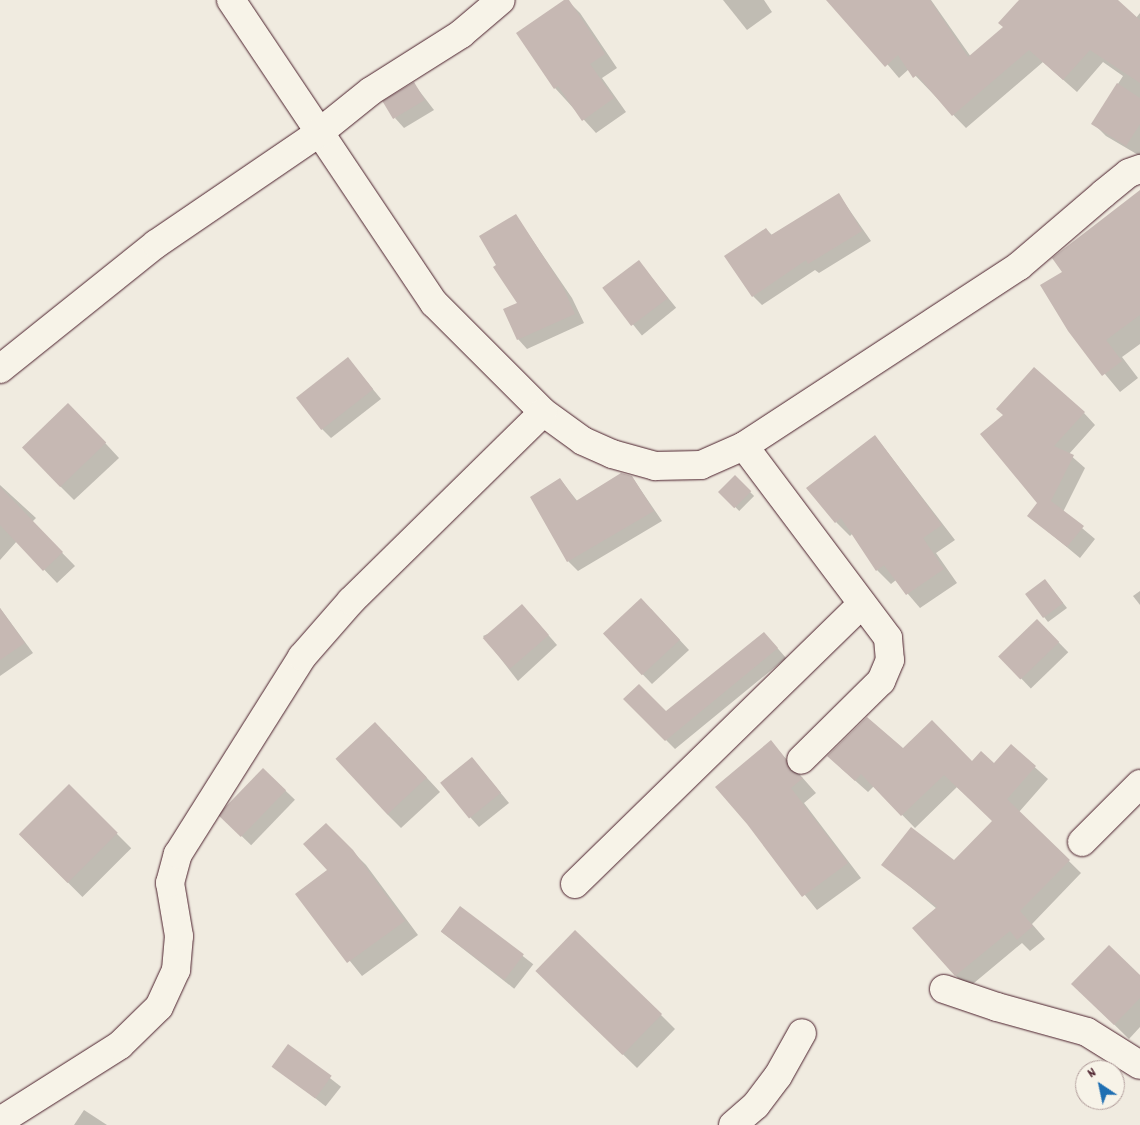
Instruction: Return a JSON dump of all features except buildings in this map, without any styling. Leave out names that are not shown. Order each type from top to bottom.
[{"type":"street","points":[[231,0],[434,303],[543,412],[582,441],[612,454],[655,466],[701,465],[744,446],[1020,266],[1103,194],[1129,173],[1140,169]]},
{"type":"street","points":[[0,369],[156,244],[320,132],[371,90],[461,34],[500,0]]},
{"type":"street","points":[[0,1121],[120,1045],[159,1007],[176,970],[179,936],[170,883],[178,854],[302,657],[351,601],[543,412]]},
{"type":"street","points":[[744,446],[888,638],[890,660],[881,681],[801,760]]},
{"type":"street","points":[[575,884],[862,604]]},
{"type":"street","points":[[1082,842],[1140,784]]},
{"type":"street","points":[[944,988],[997,1007],[1088,1032],[1140,1065]]},
{"type":"street","points":[[733,1125],[767,1091],[802,1033]]}]
